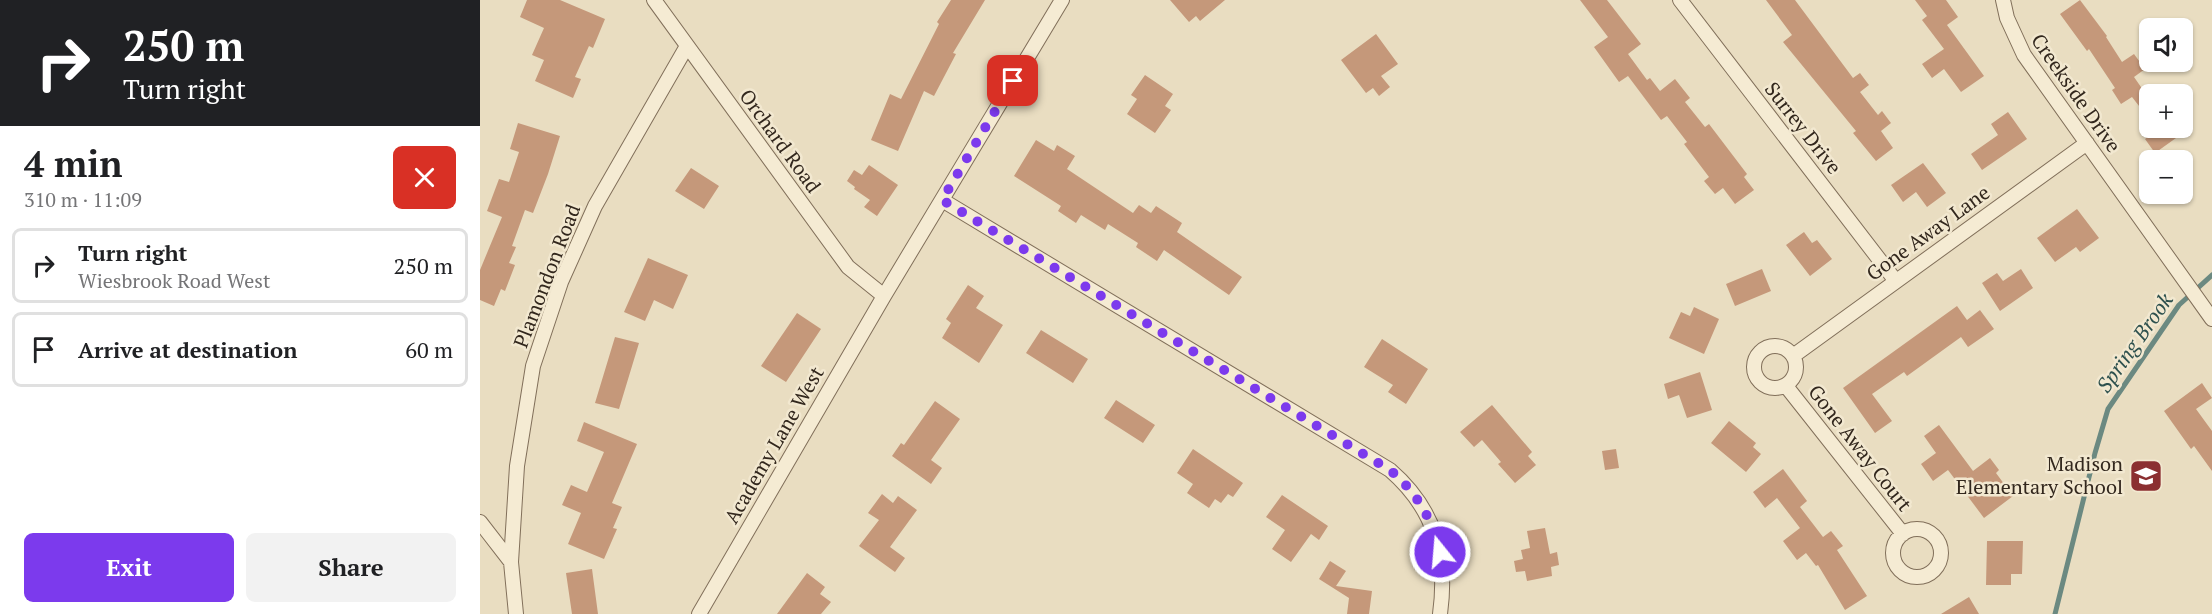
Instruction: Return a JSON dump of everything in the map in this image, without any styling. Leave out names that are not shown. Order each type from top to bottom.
[{"type":"street","name":"Orchard Road","points":[[654,0],[848,267],[884,296]]},
{"type":"street","name":"Academy Lane West","points":[[699,614],[884,296],[1062,0]]},
{"type":"street","name":"Surrey Drive","points":[[1680,0],[1895,280]]},
{"type":"street","name":"Creekside Drive","points":[[2003,0],[2010,27],[2024,55],[2208,313]]},
{"type":"street","name":"Plamondon Road","points":[[516,614],[511,562],[517,466],[533,366],[561,282],[595,206],[687,46]]},
{"type":"street","name":"Gone Away Lane","points":[[1793,356],[2087,143]]},
{"type":"street","points":[[942,200],[1390,470],[1404,481],[1430,520],[1440,552],[1442,568],[1440,614]]},
{"type":"street","name":"Gone Away Court","points":[[1772,346],[1780,346],[1788,350],[1796,364],[1796,372],[1786,386],[1769,388],[1756,379],[1753,370],[1757,354],[1772,346]]},
{"type":"street","name":"Gone Away Court","points":[[1786,386],[1903,534]]},
{"type":"street","points":[[480,522],[511,562]]},
{"type":"building","points":[[527,0],[560,0],[605,19],[593,48],[589,46],[575,77],[581,79],[573,98],[535,81],[544,60],[532,55],[544,28],[520,17]]},
{"type":"building","points":[[951,0],[985,0],[953,53],[956,54],[934,96],[924,91],[898,151],[871,140],[890,94],[901,99],[939,24],[937,22]]},
{"type":"building","points":[[1170,0],[1225,0],[1200,21],[1196,16],[1189,22]]},
{"type":"building","points":[[1580,0],[1607,0],[1641,44],[1628,54],[1647,80],[1650,78],[1660,91],[1675,79],[1690,98],[1685,102],[1705,127],[1709,124],[1747,174],[1744,177],[1754,190],[1735,204],[1723,188],[1715,194],[1704,181],[1709,177],[1684,144],[1687,142],[1667,116],[1661,120],[1628,76],[1619,82],[1594,47],[1608,37]]},
{"type":"building","points":[[1766,0],[1795,0],[1853,78],[1860,73],[1869,85],[1860,92],[1878,115],[1882,111],[1891,123],[1881,131],[1893,148],[1876,161],[1853,133],[1856,131],[1783,42],[1792,35]]},
{"type":"building","points":[[1915,0],[1946,0],[1958,17],[1947,25],[1984,76],[1961,92],[1944,69],[1932,78],[1922,64],[1944,49],[1922,20],[1927,16]]},
{"type":"building","points":[[2080,0],[2107,36],[2122,62],[2134,54],[2139,61],[2139,72],[2141,72],[2134,77],[2139,84],[2139,106],[2132,97],[2121,104],[2112,90],[2115,88],[2089,49],[2087,51],[2060,14]]},
{"type":"building","points":[[1376,34],[1398,64],[1381,76],[1390,87],[1379,96],[1373,88],[1366,93],[1341,60]]},
{"type":"building","points":[[1145,75],[1173,94],[1165,106],[1171,110],[1155,133],[1127,114],[1137,99],[1131,95]]},
{"type":"building","points":[[2008,112],[2027,139],[1982,170],[1971,154],[1998,135],[1991,124]]},
{"type":"building","points":[[518,123],[560,136],[533,213],[525,210],[512,246],[516,247],[509,263],[515,265],[505,291],[501,289],[494,306],[480,300],[480,270],[502,217],[487,211],[499,179],[509,182],[519,152],[510,149]]},
{"type":"building","points":[[2176,138],[2159,150],[2153,150],[2145,139]]},
{"type":"building","points":[[1036,140],[1054,151],[1057,145],[1075,156],[1067,169],[1133,213],[1139,205],[1151,213],[1156,206],[1182,223],[1177,232],[1242,277],[1229,295],[1164,250],[1157,261],[1136,247],[1138,243],[1108,224],[1105,230],[1081,215],[1076,223],[1058,211],[1061,206],[1014,176]]},
{"type":"building","points":[[1923,163],[1946,193],[1927,207],[1916,192],[1903,202],[1891,185]]},
{"type":"building","points":[[869,165],[898,185],[877,216],[864,207],[870,200],[847,181],[854,170],[862,175]]},
{"type":"building","points":[[691,168],[719,186],[704,209],[675,191]]},
{"type":"building","points":[[2077,209],[2099,238],[2080,252],[2076,247],[2055,262],[2037,238]]},
{"type":"building","points":[[1804,232],[1812,243],[1817,240],[1832,259],[1810,276],[1786,245]]},
{"type":"building","points":[[648,258],[688,275],[673,309],[654,300],[645,321],[624,312]]},
{"type":"building","points":[[1762,269],[1771,291],[1735,306],[1726,284]]},
{"type":"building","points":[[2021,269],[2033,288],[2000,311],[1982,283],[1997,273],[2003,281]]},
{"type":"building","points":[[968,285],[984,296],[976,308],[1003,325],[979,363],[942,338],[951,323],[946,319]]},
{"type":"building","points":[[1957,306],[1967,320],[1980,310],[1994,329],[1968,347],[1961,337],[1907,376],[1904,372],[1872,394],[1892,421],[1875,433],[1843,388]]},
{"type":"building","points":[[1694,307],[1719,319],[1704,354],[1669,338],[1681,312],[1690,316]]},
{"type":"building","points":[[797,313],[821,329],[786,382],[761,366]]},
{"type":"building","points":[[1041,330],[1088,359],[1073,383],[1026,353]]},
{"type":"building","points":[[615,337],[639,343],[619,409],[595,403]]},
{"type":"building","points":[[1382,339],[1428,369],[1406,404],[1388,392],[1393,385],[1364,367]]},
{"type":"building","points":[[1700,372],[1712,410],[1687,418],[1679,395],[1668,399],[1664,384]]},
{"type":"building","points":[[2202,383],[2212,398],[2196,409],[2212,431],[2212,471],[2194,446],[2191,449],[2164,411]]},
{"type":"building","points":[[1116,400],[1155,425],[1143,443],[1104,418]]},
{"type":"building","points":[[935,401],[960,419],[931,460],[942,468],[931,484],[892,456],[901,443],[904,445]]},
{"type":"building","points":[[1492,405],[1532,452],[1528,456],[1536,465],[1515,483],[1498,464],[1501,462],[1482,440],[1474,447],[1460,432]]},
{"type":"building","points":[[1729,421],[1756,443],[1753,447],[1761,454],[1746,472],[1711,443]]},
{"type":"building","points":[[584,422],[637,444],[612,503],[622,507],[613,528],[617,529],[604,559],[568,544],[581,513],[562,505],[571,485],[587,492],[604,452],[577,441]]},
{"type":"building","points":[[1939,425],[1973,471],[1990,458],[1999,470],[1996,473],[2013,496],[1984,518],[1948,470],[1933,481],[1921,464],[1936,453],[1924,436]]},
{"type":"building","points":[[1193,449],[1243,483],[1233,497],[1228,494],[1221,503],[1215,499],[1209,508],[1187,493],[1193,484],[1177,473]]},
{"type":"building","points":[[1616,449],[1619,468],[1605,470],[1602,451]]},
{"type":"building","points":[[1783,469],[1807,501],[1800,507],[1823,537],[1831,531],[1843,546],[1837,550],[1867,596],[1845,610],[1818,565],[1816,566],[1806,553],[1797,560],[1783,541],[1800,528],[1777,498],[1765,508],[1753,492]]},
{"type":"building","points":[[882,494],[893,503],[898,496],[917,510],[890,547],[905,558],[895,572],[859,546],[879,520],[868,513]]},
{"type":"building","points":[[1282,495],[1328,526],[1319,540],[1311,534],[1291,562],[1272,549],[1285,530],[1266,517]]},
{"type":"building","points":[[1545,528],[1550,554],[1557,552],[1559,565],[1551,567],[1552,576],[1527,581],[1525,571],[1516,572],[1514,561],[1523,559],[1521,550],[1530,548],[1527,531]]},
{"type":"building","points":[[1987,541],[2023,541],[2022,574],[2011,574],[2011,585],[1986,585]]},
{"type":"building","points":[[1330,561],[1346,571],[1336,586],[1372,591],[1369,614],[1347,614],[1349,598],[1319,579]]},
{"type":"building","points":[[592,569],[598,614],[572,614],[566,573]]},
{"type":"building","points":[[807,573],[825,587],[820,594],[831,602],[821,614],[777,614]]},
{"type":"building","points":[[1969,597],[1979,614],[1941,614]]},
{"type":"waterway","name":"Spring Brook","points":[[2055,614],[2108,409],[2179,305],[2212,275]]},
{"type":"place","name":"Madison Elementary School","points":[[2146,476]]},
{"type":"route","points":[[1013,81],[942,200],[1368,454],[1404,481],[1414,494],[1430,520],[1440,552]]}]
